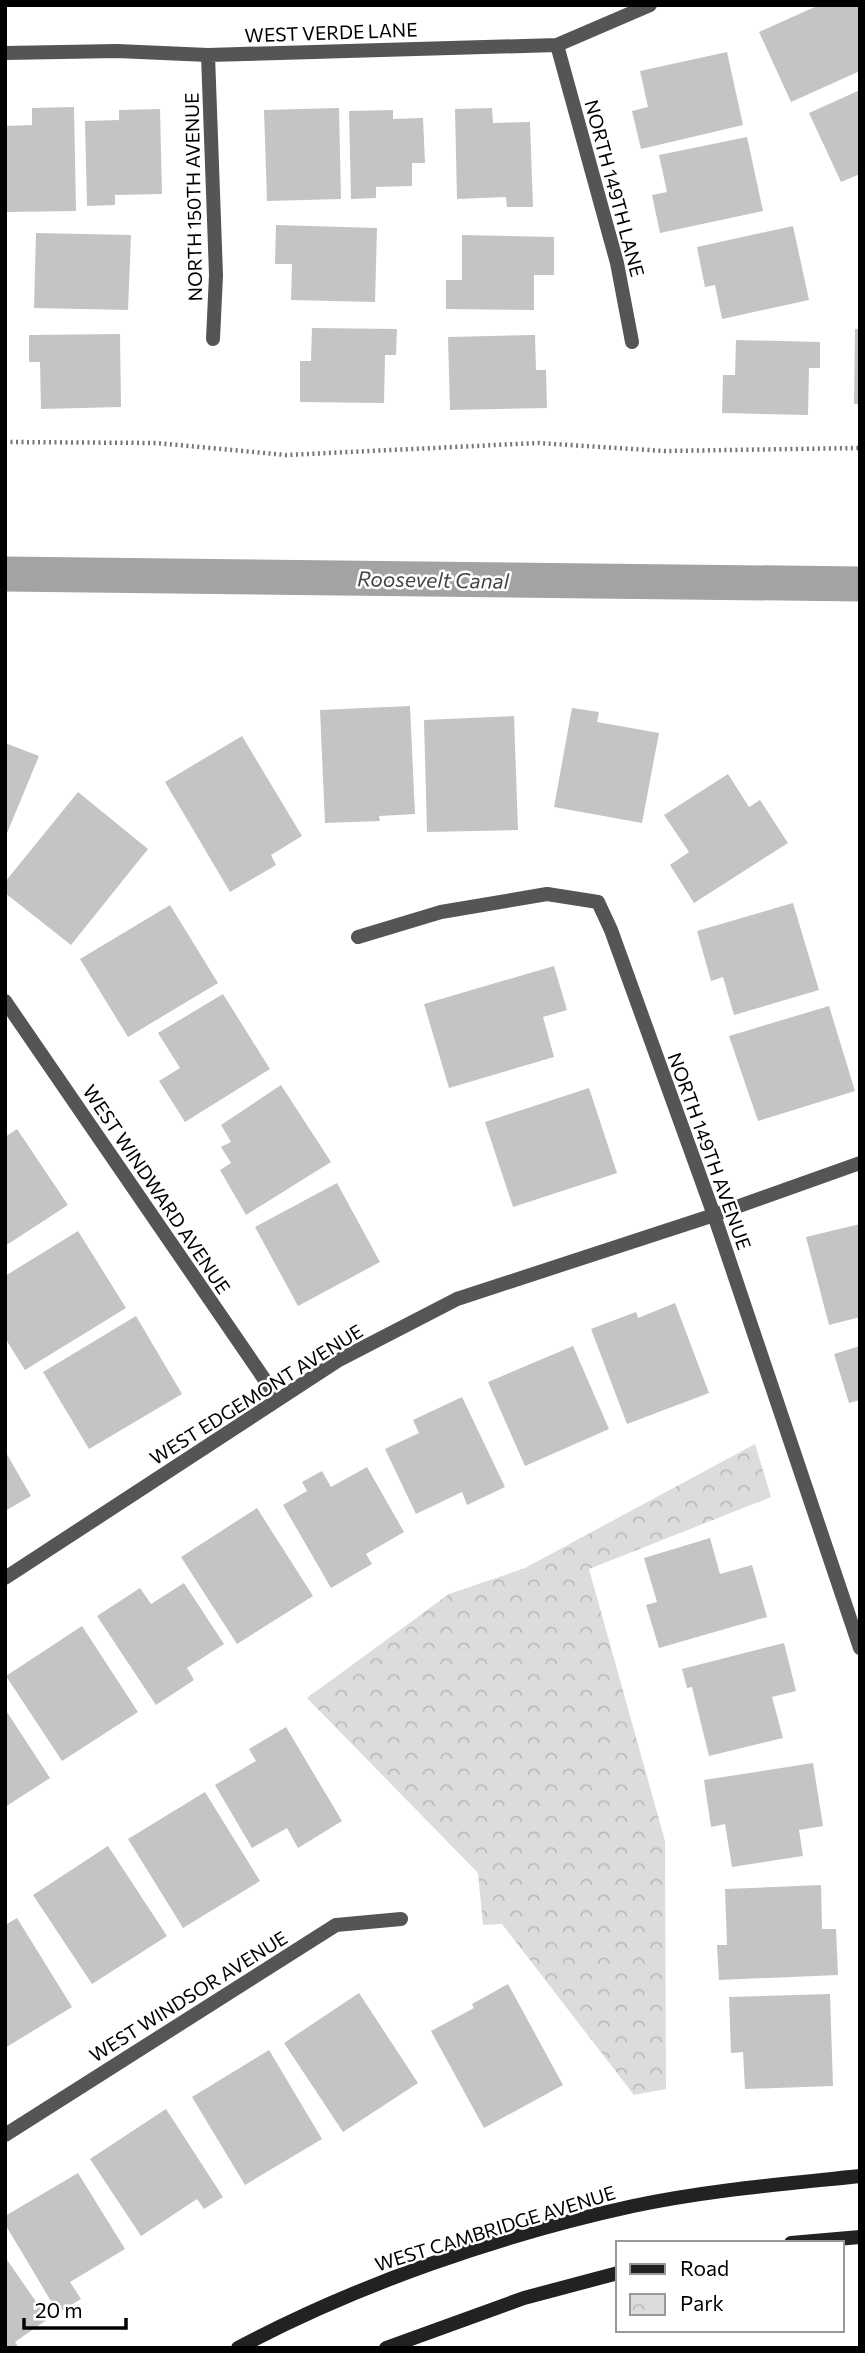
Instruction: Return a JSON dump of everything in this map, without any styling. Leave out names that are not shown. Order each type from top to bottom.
[{"type":"street","name":"WEST VERDE LANE","points":[[5,53],[117,51],[208,55],[557,45],[650,5]]},
{"type":"street","name":"NORTH 149TH LANE","points":[[557,45],[617,263],[632,342]]},
{"type":"street","name":"NORTH 150TH AVENUE","points":[[208,55],[216,275],[213,339]]},
{"type":"street","name":"NORTH 149TH AVENUE","points":[[358,937],[441,912],[547,894],[598,902],[611,930],[714,1216],[860,1648]]},
{"type":"street","name":"WEST WINDWARD AVENUE","points":[[5,1000],[278,1399]]},
{"type":"street","name":"WEST EDGEMONT AVENUE","points":[[5,1577],[339,1360],[457,1300],[714,1216],[860,1163]]},
{"type":"street","name":"WEST WINDSOR AVENUE","points":[[5,2135],[336,1925],[401,1919]]},
{"type":"street","name":"WEST CAMBRIDGE AVENUE","points":[[238,2348],[345,2295],[565,2223],[634,2206],[746,2187],[860,2176]]},
{"type":"street","points":[[814,2241],[860,2237]]},
{"type":"street","points":[[386,2348],[524,2298],[616,2274]]},
{"type":"path","points":[[5,442],[156,443],[286,454],[538,443],[664,451],[860,448]]},
{"type":"green space","points":[[755,1444],[771,1497],[589,1569],[665,1841],[666,2089],[634,2095],[502,1924],[483,1925],[478,1873],[307,1698],[449,1594],[525,1568]]},
{"type":"building","points":[[819,5],[860,5],[860,71],[791,102],[759,32]]},
{"type":"building","points":[[727,52],[743,125],[641,149],[632,111],[648,107],[640,71]]},
{"type":"building","points":[[860,90],[860,174],[841,182],[809,113]]},
{"type":"building","points":[[74,107],[76,211],[5,212],[5,126],[32,125],[32,108]]},
{"type":"building","points":[[339,108],[341,199],[267,201],[264,110]]},
{"type":"building","points":[[492,108],[493,123],[530,122],[533,207],[507,207],[506,197],[457,199],[455,109]]},
{"type":"building","points":[[160,109],[162,194],[115,195],[115,205],[87,206],[85,121],[119,120],[119,110]]},
{"type":"building","points":[[393,110],[393,119],[423,118],[425,163],[412,163],[412,186],[376,187],[376,198],[351,199],[349,111]]},
{"type":"building","points":[[747,137],[763,211],[660,233],[652,195],[667,192],[659,155]]},
{"type":"building","points":[[276,225],[377,228],[375,302],[291,300],[292,264],[275,264]]},
{"type":"building","points":[[793,226],[809,300],[722,319],[715,285],[705,287],[697,247]]},
{"type":"building","points":[[36,233],[131,235],[128,310],[34,308]]},
{"type":"building","points":[[462,235],[554,237],[554,275],[534,275],[534,310],[446,309],[446,280],[462,280]]},
{"type":"building","points":[[312,328],[397,329],[396,355],[385,355],[384,403],[300,402],[300,361],[311,361]]},
{"type":"building","points":[[855,329],[860,329],[860,404],[854,404]]},
{"type":"building","points":[[120,334],[121,407],[41,409],[40,362],[29,362],[29,335]]},
{"type":"building","points":[[535,335],[536,370],[546,370],[547,408],[450,410],[448,337]]},
{"type":"building","points":[[736,340],[820,342],[820,368],[809,368],[808,415],[722,413],[723,375],[735,375]]},
{"type":"building","points":[[410,706],[415,814],[379,816],[380,821],[325,823],[320,710]]},
{"type":"building","points":[[572,708],[599,712],[597,722],[659,733],[642,823],[554,807]]},
{"type":"building","points":[[514,716],[518,830],[427,832],[424,720]]},
{"type":"building","points":[[242,736],[302,836],[271,855],[276,865],[230,892],[165,782]]},
{"type":"building","points":[[5,743],[39,756],[5,838]]},
{"type":"building","points":[[728,774],[749,807],[760,800],[788,843],[694,903],[670,865],[689,852],[664,815]]},
{"type":"building","points":[[78,792],[148,849],[71,945],[5,893],[5,882]]},
{"type":"building","points":[[793,903],[819,990],[734,1015],[723,977],[711,981],[697,931]]},
{"type":"building","points":[[170,905],[218,983],[128,1037],[80,959]]},
{"type":"building","points":[[554,966],[567,1010],[543,1017],[554,1057],[449,1088],[424,1004]]},
{"type":"building","points":[[223,994],[270,1069],[185,1122],[159,1081],[180,1068],[158,1033]]},
{"type":"building","points":[[829,1006],[855,1091],[758,1121],[729,1036]]},
{"type":"building","points":[[281,1085],[331,1162],[246,1215],[220,1170],[231,1163],[221,1147],[231,1142],[221,1125]]},
{"type":"building","points":[[589,1088],[617,1173],[513,1207],[485,1122]]},
{"type":"building","points":[[17,1129],[68,1205],[5,1246],[5,1137]]},
{"type":"building","points":[[337,1183],[380,1262],[298,1306],[255,1227]]},
{"type":"building","points":[[860,1224],[860,1317],[829,1325],[806,1237]]},
{"type":"building","points":[[78,1231],[126,1308],[25,1370],[5,1338],[5,1276]]},
{"type":"building","points":[[675,1303],[709,1393],[627,1424],[591,1329],[636,1312],[638,1318]]},
{"type":"building","points":[[136,1316],[182,1394],[89,1449],[43,1372]]},
{"type":"building","points":[[573,1346],[609,1429],[525,1466],[488,1382]]},
{"type":"building","points":[[860,1346],[860,1400],[849,1403],[834,1354]]},
{"type":"building","points":[[462,1397],[505,1487],[467,1505],[462,1492],[416,1514],[385,1449],[419,1433],[413,1420]]},
{"type":"building","points":[[5,1451],[31,1496],[5,1511]]},
{"type":"building","points":[[367,1467],[404,1532],[366,1554],[372,1564],[331,1588],[283,1505],[307,1491],[302,1482],[322,1471],[331,1487]]},
{"type":"building","points":[[257,1508],[313,1596],[237,1644],[181,1557]]},
{"type":"building","points":[[710,1538],[720,1574],[752,1565],[767,1617],[659,1648],[646,1605],[657,1602],[644,1558]]},
{"type":"building","points":[[184,1583],[224,1644],[187,1668],[194,1680],[156,1705],[97,1616],[140,1588],[151,1604]]},
{"type":"building","points":[[82,1626],[138,1712],[62,1761],[6,1676]]},
{"type":"building","points":[[784,1643],[796,1691],[772,1697],[783,1738],[709,1756],[692,1687],[687,1688],[682,1669]]},
{"type":"building","points":[[5,1709],[50,1778],[5,1807]]},
{"type":"building","points":[[286,1727],[342,1821],[298,1848],[287,1828],[252,1848],[215,1785],[256,1761],[249,1749]]},
{"type":"building","points":[[813,1763],[823,1826],[799,1830],[803,1856],[732,1867],[725,1824],[711,1827],[704,1780]]},
{"type":"building","points":[[205,1792],[260,1881],[183,1928],[128,1839]]},
{"type":"building","points":[[108,1846],[167,1936],[92,1984],[33,1895]]},
{"type":"building","points":[[821,1885],[822,1929],[836,1929],[838,1975],[719,1980],[717,1945],[727,1945],[725,1889]]},
{"type":"building","points":[[17,1918],[72,2007],[5,2048],[5,1925]]},
{"type":"building","points":[[508,1984],[563,2085],[484,2128],[431,2031],[474,2008],[472,2004]]},
{"type":"building","points":[[359,1993],[418,2083],[343,2132],[284,2043]]},
{"type":"building","points":[[830,1994],[833,2086],[745,2089],[743,2052],[731,2053],[729,1997]]},
{"type":"building","points":[[269,2050],[322,2139],[245,2185],[192,2097]]},
{"type":"building","points":[[166,2109],[223,2197],[204,2209],[197,2199],[141,2236],[90,2159]]},
{"type":"building","points":[[78,2173],[125,2249],[70,2282],[81,2299],[58,2313],[5,2224],[5,2216]]},
{"type":"building","points":[[5,2257],[48,2319],[15,2342],[19,2348],[5,2348]]},
{"type":"waterway","name":"Roosevelt Canal","points":[[5,574],[860,584]]}]
